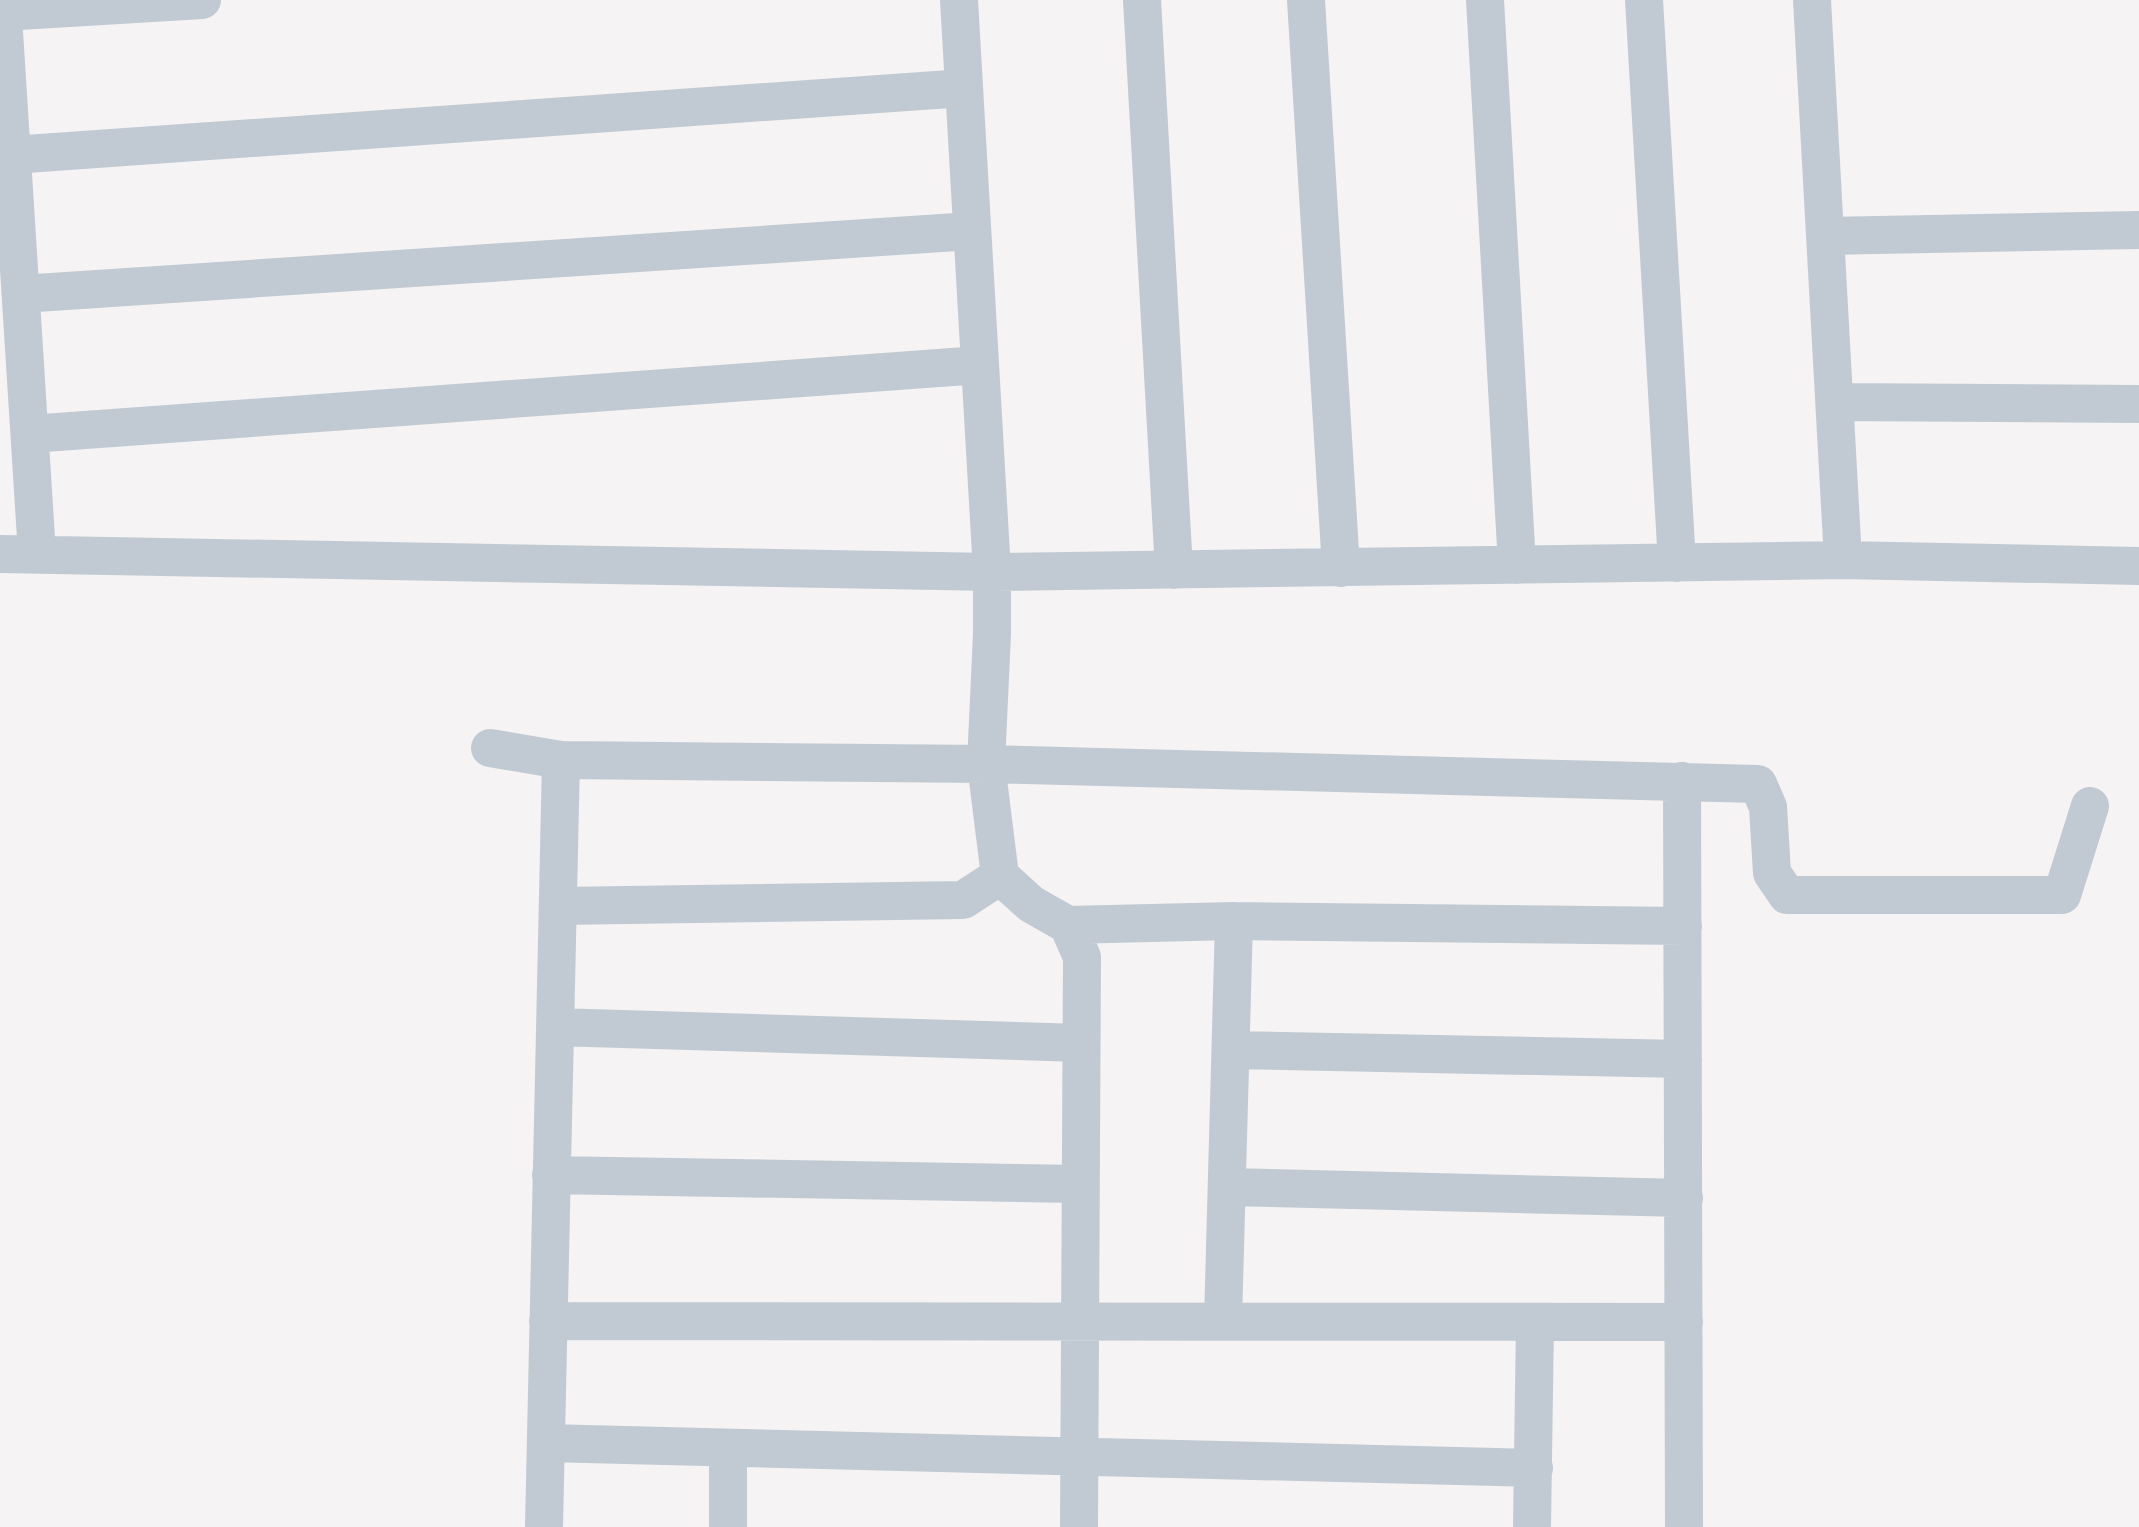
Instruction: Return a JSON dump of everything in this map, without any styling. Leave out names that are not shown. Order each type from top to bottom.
[{"type":"street","points":[[37,554],[3,6],[202,0]]},
{"type":"street","points":[[959,0],[992,572],[986,764],[1000,876],[1031,904],[1068,925],[1234,921],[1683,926]]},
{"type":"street","points":[[1142,0],[1174,570]]},
{"type":"street","points":[[1306,0],[1341,568]]},
{"type":"street","points":[[1485,0],[1517,565]]},
{"type":"street","points":[[1644,0],[1677,563]]},
{"type":"street","points":[[1812,0],[1843,560]]},
{"type":"street","points":[[12,155],[964,88]]},
{"type":"street","points":[[1825,236],[2139,230]]},
{"type":"street","points":[[21,294],[972,231]]},
{"type":"street","points":[[30,434],[980,365]]},
{"type":"street","points":[[1835,402],[2139,404]]},
{"type":"street","points":[[0,554],[992,572],[1843,560],[2139,566]]},
{"type":"street","points":[[490,748],[561,760],[986,764],[1758,784],[1768,807],[1772,873],[1787,895],[2062,895],[2090,806]]},
{"type":"street","points":[[544,1527],[561,760]]},
{"type":"street","points":[[1682,781],[1684,1527]]},
{"type":"street","points":[[558,906],[963,900],[1000,876]]},
{"type":"street","points":[[1223,1321],[1234,921]]},
{"type":"street","points":[[1068,925],[1083,957],[1079,1527]]},
{"type":"street","points":[[555,1027],[1081,1043]]},
{"type":"street","points":[[1231,1050],[1683,1059]]},
{"type":"street","points":[[551,1175],[1080,1184]]},
{"type":"street","points":[[1227,1186],[1684,1198]]},
{"type":"street","points":[[548,1321],[1684,1322]]},
{"type":"street","points":[[1532,1527],[1535,1322]]},
{"type":"street","points":[[546,1443],[1534,1468]]},
{"type":"street","points":[[728,1448],[728,1527]]}]
